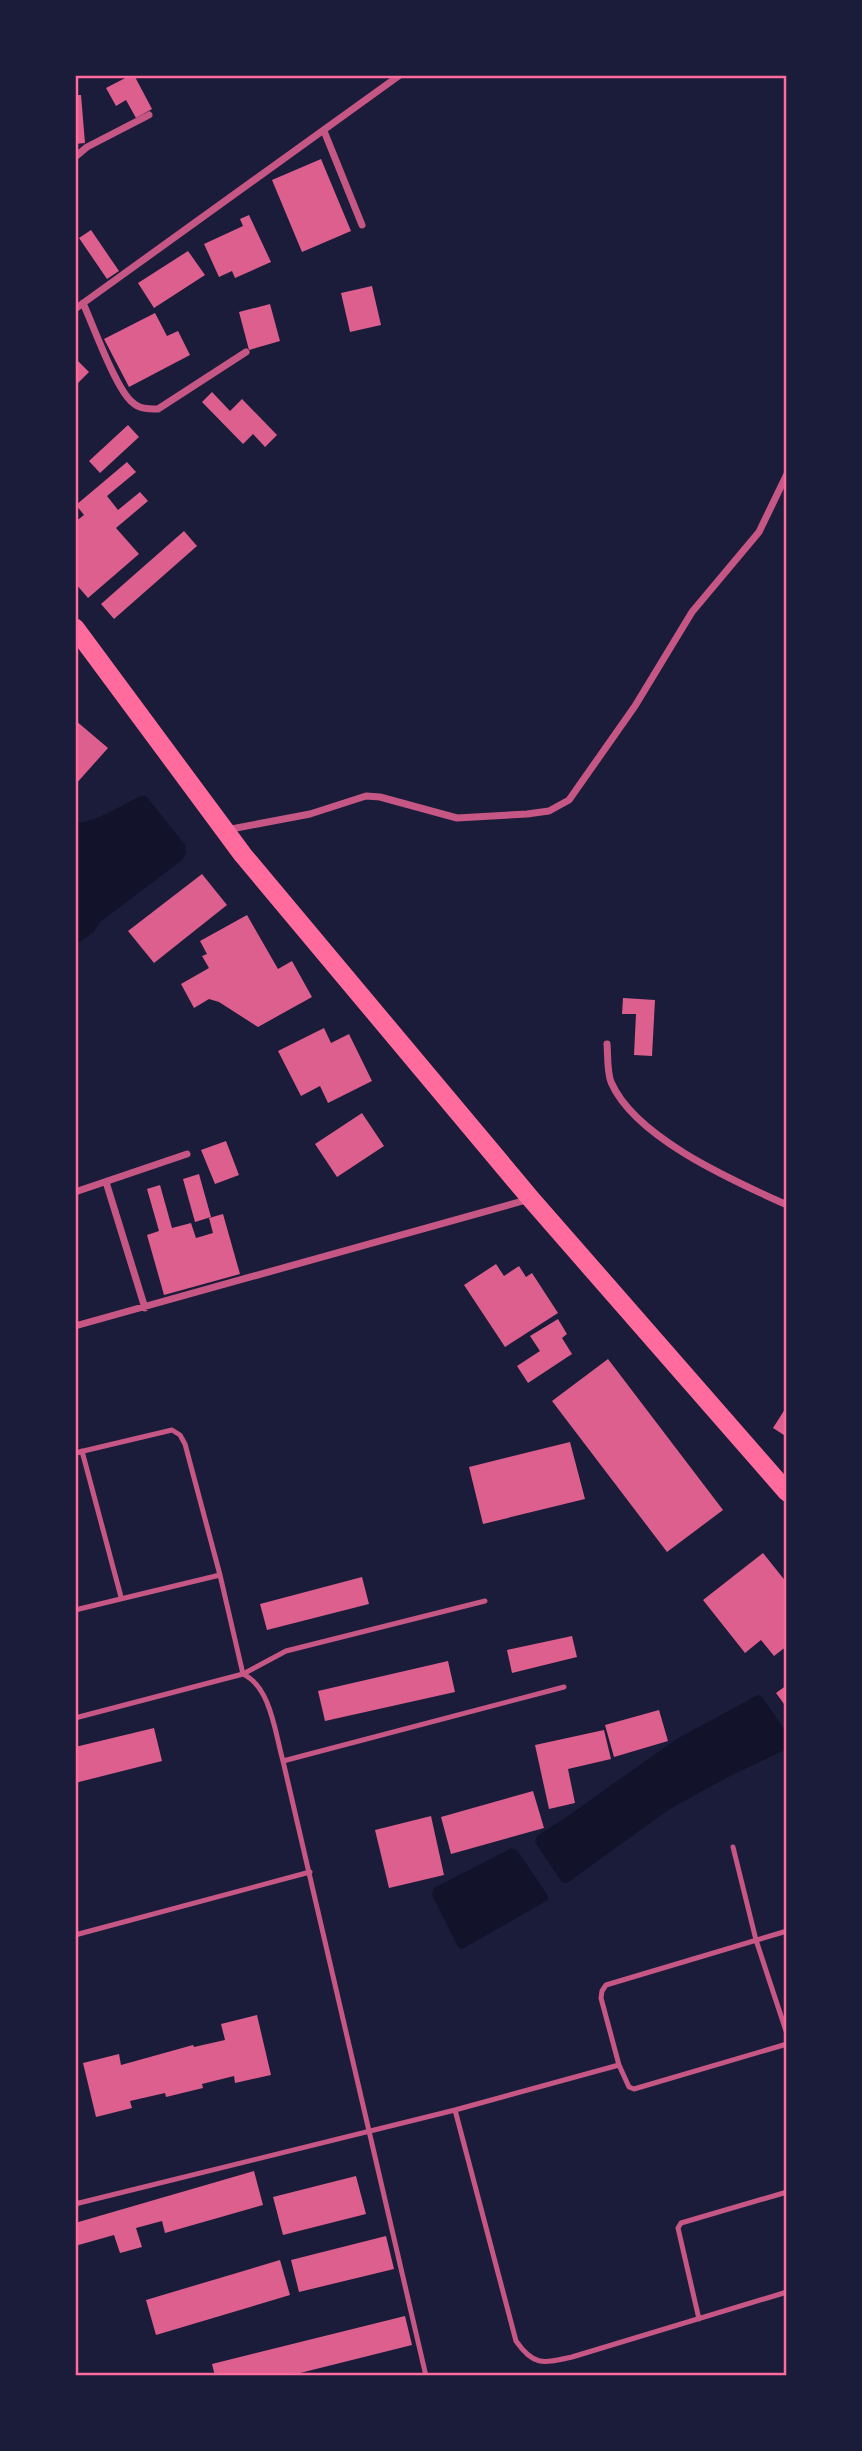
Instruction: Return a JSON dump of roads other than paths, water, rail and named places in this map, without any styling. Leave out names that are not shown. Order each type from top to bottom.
[{"type":"highway","points":[[75,628],[243,855],[531,1199],[787,1492]]},
{"type":"street","points":[[75,309],[400,75]]},
{"type":"street","points":[[75,157],[87,147],[149,115]]},
{"type":"street","points":[[324,131],[362,225]]},
{"type":"street","points":[[83,303],[119,383],[131,402],[143,409],[158,409],[246,352]]},
{"type":"street","points":[[225,830],[310,814],[366,796],[380,797],[457,818],[549,811],[569,800],[635,706],[692,612],[759,533],[787,474]]},
{"type":"street","points":[[607,1044],[611,1081],[624,1101],[655,1134],[720,1174],[787,1205]]},
{"type":"street","points":[[75,1192],[187,1154]]},
{"type":"street","points":[[106,1182],[145,1308]]},
{"type":"street","points":[[75,1326],[531,1199]]},
{"type":"lane","points":[[121,1597],[79,1452],[172,1430],[180,1434],[186,1444],[243,1674]]},
{"type":"lane","points":[[75,1609],[220,1574]]},
{"type":"lane","points":[[75,1718],[243,1674],[286,1651],[485,1601]]},
{"type":"lane","points":[[243,1674],[253,1679],[266,1701],[283,1761],[426,2376]]},
{"type":"lane","points":[[283,1761],[564,1687]]},
{"type":"lane","points":[[733,1847],[756,1940],[787,2034]]},
{"type":"lane","points":[[75,1935],[310,1872]]},
{"type":"lane","points":[[787,1931],[606,1985],[601,1998],[619,2065],[629,2087],[634,2089],[787,2044]]},
{"type":"lane","points":[[75,2204],[455,2110],[619,2065]]},
{"type":"lane","points":[[455,2110],[516,2342],[525,2354],[541,2363],[572,2357],[787,2292]]},
{"type":"lane","points":[[699,2319],[678,2228],[681,2223],[787,2192]]}]
